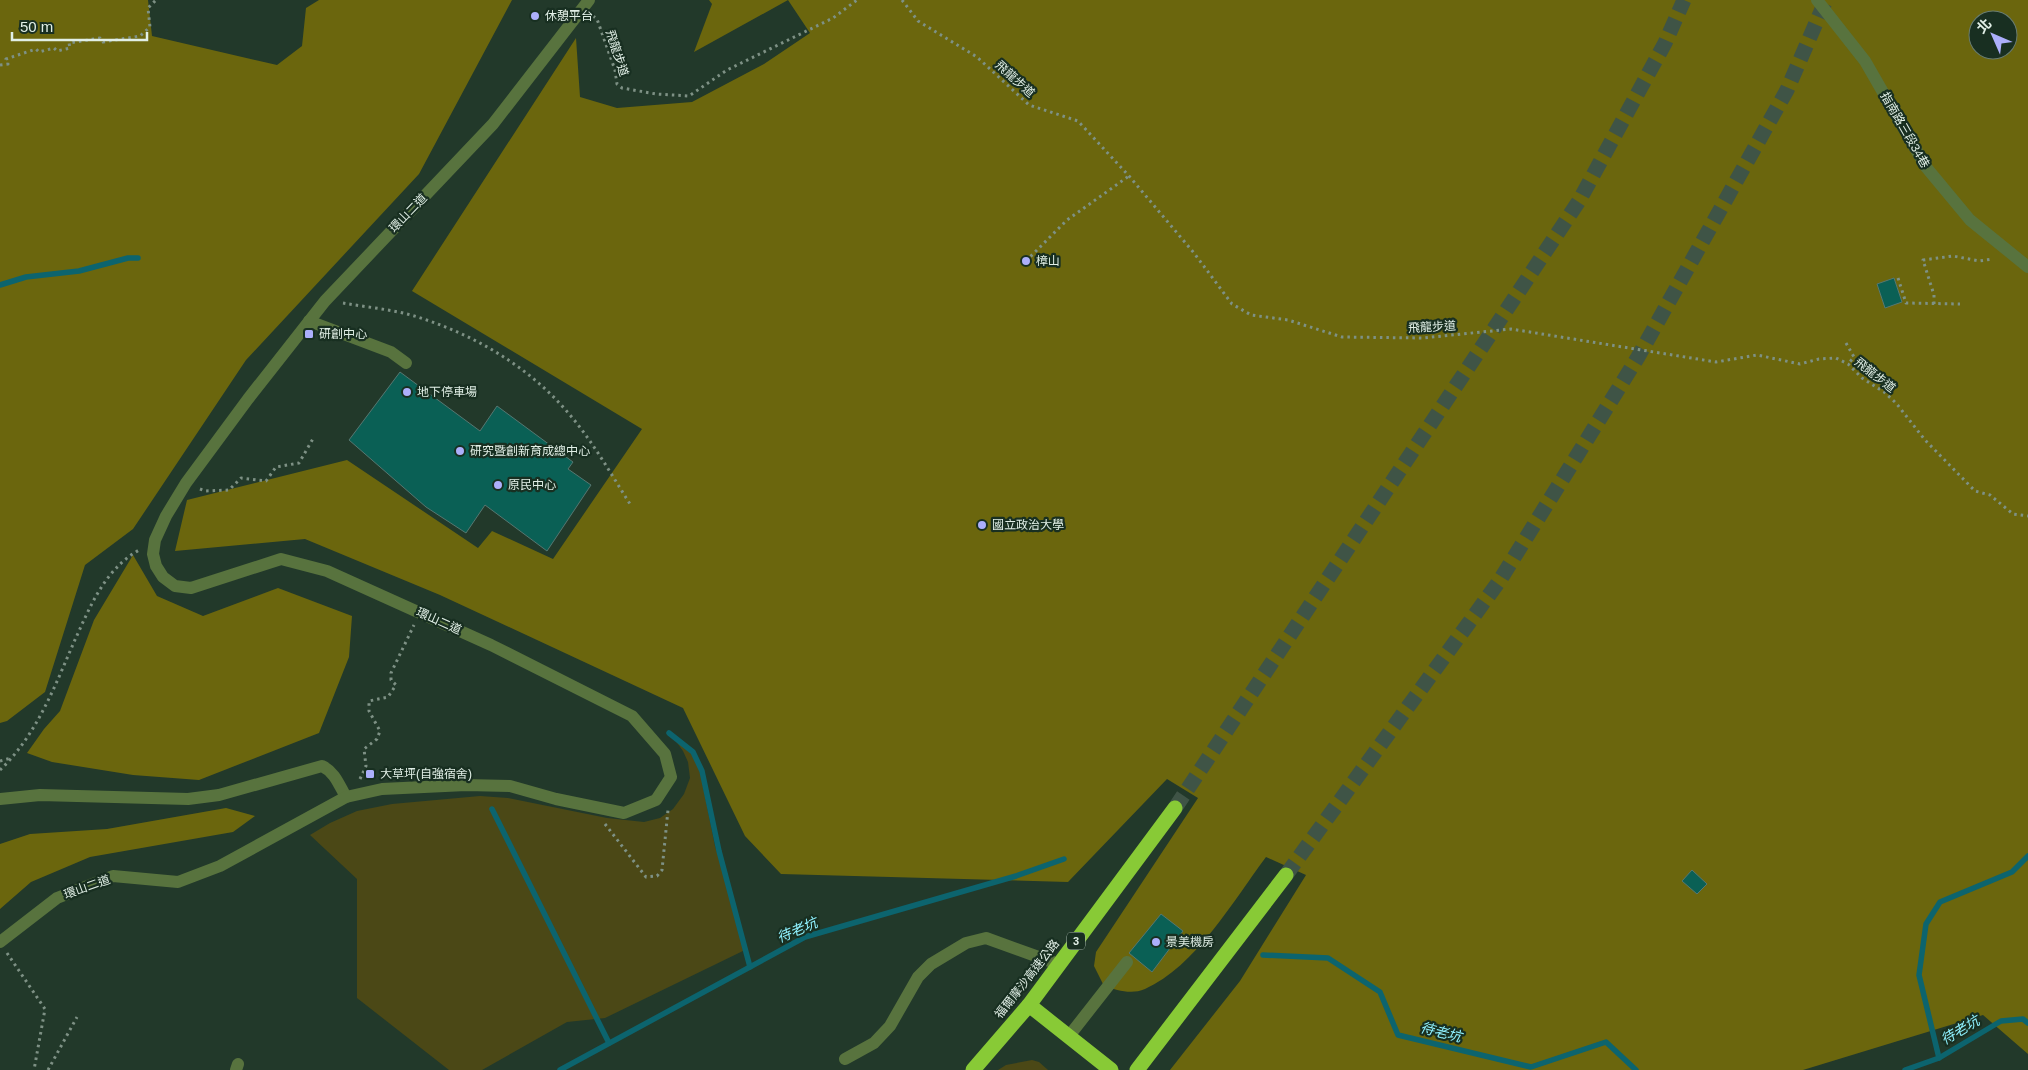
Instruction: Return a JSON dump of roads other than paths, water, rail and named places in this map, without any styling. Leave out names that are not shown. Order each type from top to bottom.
[{"type":"highway","name":"福爾摩沙高速公路","points":[[973,1070],[1029,1004],[1175,808]]},
{"type":"highway","points":[[1137,1070],[1286,875]]},
{"type":"highway","points":[[1029,1004],[1111,1070]]},
{"type":"street","name":"指南路三段34巷","points":[[1817,0],[1865,61],[1926,167],[1970,220],[2028,267]]},
{"type":"street","name":"環山二道","points":[[2,946],[57,898],[113,876],[178,882],[220,866],[346,797],[382,789],[466,785],[510,786],[556,800],[624,813],[656,800],[671,777],[665,754],[632,716],[491,645],[327,570],[281,559],[191,588],[175,586],[163,577],[156,566],[153,554],[155,540],[166,516],[186,483],[325,300],[493,124],[583,3]]},
{"type":"street","points":[[309,321],[391,352],[406,363]]},
{"type":"street","points":[[0,799],[40,795],[188,799],[218,795],[322,766],[335,776],[346,797]]},
{"type":"street","points":[[845,1059],[874,1044],[890,1026],[918,977],[931,964],[966,943],[986,938],[1058,964]]},
{"type":"street","points":[[1068,1036],[1127,962]]},
{"type":"waterway","points":[[0,285],[26,277],[79,271],[128,258],[138,258]]},
{"type":"waterway","points":[[669,733],[693,752],[702,771],[719,851],[750,967]]},
{"type":"waterway","points":[[492,809],[609,1043]]},
{"type":"waterway","points":[[1939,1058],[1919,975],[1926,924],[1940,902],[2012,872],[2028,856]]},
{"type":"waterway","name":"待老坑","points":[[560,1070],[805,937],[1016,876],[1064,859]]},
{"type":"waterway","name":"待老坑","points":[[1263,955],[1328,958],[1380,992],[1398,1035],[1531,1067],[1606,1042],[1636,1070]]},
{"type":"waterway","name":"待老坑","points":[[1905,1070],[1939,1058],[2001,1021],[2023,1019],[2028,1023]]},
{"type":"tunnel","points":[[1175,808],[1579,201],[1665,43],[1684,0]]},
{"type":"tunnel","points":[[1286,875],[1500,580],[1638,357],[1787,90],[1826,0]]},
{"type":"place","name":"休憩平台","points":[[535,16]]},
{"type":"place","name":"樟山","points":[[1026,261]]},
{"type":"place","name":"研創中心","points":[[309,334]]},
{"type":"place","name":"地下停車場","points":[[407,392]]},
{"type":"place","name":"研究暨創新育成總中心","points":[[460,451]]},
{"type":"place","name":"原民中心","points":[[498,485]]},
{"type":"place","name":"國立政治大學","points":[[982,525]]},
{"type":"place","name":"大草坪(自強宿舍)","points":[[370,774]]},
{"type":"place","name":"景美機房","points":[[1156,942]]}]
